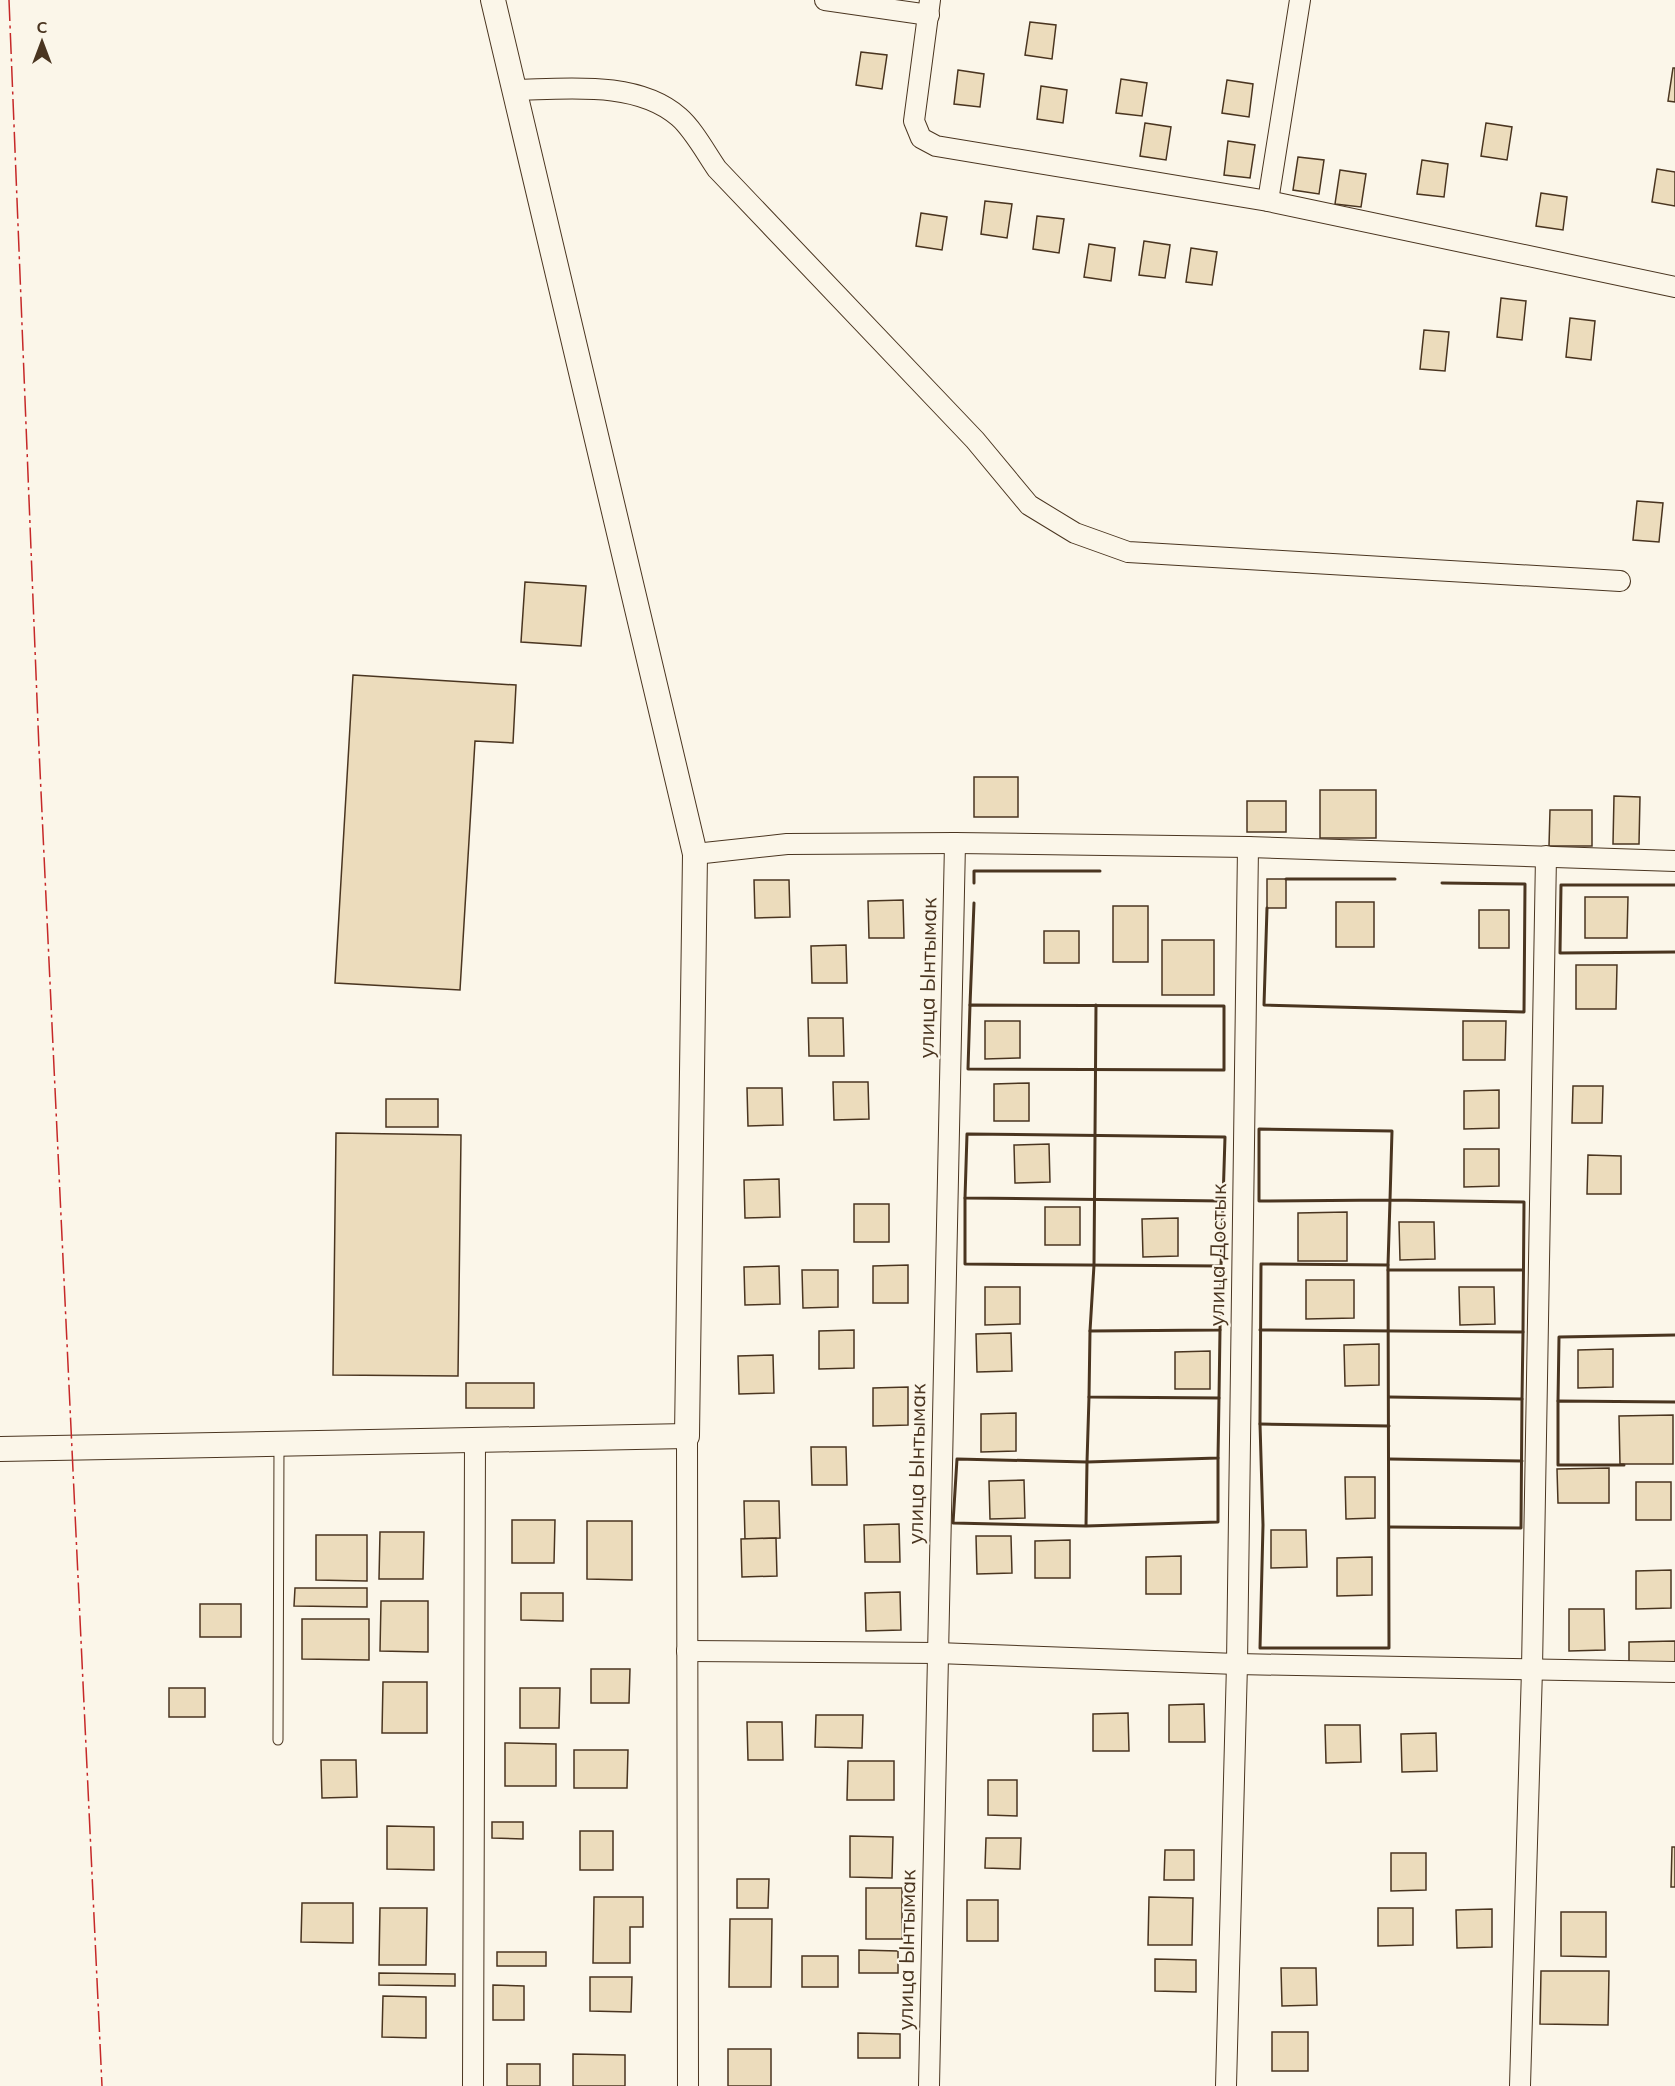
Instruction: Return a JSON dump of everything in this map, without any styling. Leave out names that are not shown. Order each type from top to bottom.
[{"type":"street","points":[[493,0],[695,854],[687,1436],[688,2086]]},
{"type":"street","points":[[825,0],[930,8],[914,121],[921,138],[936,146],[1268,201],[1675,287]]},
{"type":"street","points":[[1268,201],[1300,0]]},
{"type":"street","points":[[515,90],[599,89],[654,101],[681,118],[717,169],[975,440],[1029,506],[1075,533],[1128,552],[1620,581]]},
{"type":"street","points":[[695,854],[787,844],[955,843],[1248,847],[1675,861]]},
{"type":"street","name":"улица Ынтымак","points":[[928,2086],[955,843]]},
{"type":"street","name":"улица Достык","points":[[1226,2086],[1237,1664],[1248,847]]},
{"type":"street","points":[[1520,2086],[1532,1670],[1546,856]]},
{"type":"street","points":[[0,1449],[687,1436]]},
{"type":"street","points":[[473,2086],[475,1441]]},
{"type":"street","points":[[687,1651],[938,1653],[1237,1664],[1675,1672]]},
{"type":"lane","points":[[278,1740],[279,1443]]},
{"type":"building","points":[[1030,22],[1056,25],[1052,59],[1025,55]]},
{"type":"building","points":[[861,52],[887,55],[882,89],[856,85]]},
{"type":"building","points":[[1673,68],[1675,68],[1675,102],[1668,101]]},
{"type":"building","points":[[958,70],[984,74],[980,107],[954,104]]},
{"type":"building","points":[[1121,79],[1147,83],[1142,116],[1116,113]]},
{"type":"building","points":[[1227,80],[1253,84],[1249,117],[1222,113]]},
{"type":"building","points":[[1041,86],[1067,90],[1063,123],[1037,119]]},
{"type":"building","points":[[1145,123],[1171,127],[1166,160],[1140,156]]},
{"type":"building","points":[[1486,123],[1512,127],[1507,160],[1481,156]]},
{"type":"building","points":[[1228,141],[1255,145],[1250,178],[1224,175]]},
{"type":"building","points":[[1298,157],[1324,160],[1319,194],[1293,190]]},
{"type":"building","points":[[1422,160],[1448,164],[1444,197],[1417,194]]},
{"type":"building","points":[[1657,169],[1675,172],[1675,206],[1652,202]]},
{"type":"building","points":[[1340,170],[1366,174],[1361,207],[1335,204]]},
{"type":"building","points":[[1541,193],[1567,197],[1563,230],[1536,226]]},
{"type":"building","points":[[985,201],[1012,204],[1007,238],[981,234]]},
{"type":"building","points":[[921,213],[947,217],[942,250],[916,246]]},
{"type":"building","points":[[1037,216],[1064,219],[1059,253],[1033,249]]},
{"type":"building","points":[[1144,241],[1170,245],[1165,278],[1139,275]]},
{"type":"building","points":[[1089,244],[1115,248],[1111,281],[1084,277]]},
{"type":"building","points":[[1191,248],[1217,252],[1212,285],[1186,282]]},
{"type":"building","points":[[1501,298],[1526,301],[1522,340],[1497,337]]},
{"type":"building","points":[[1570,318],[1595,321],[1591,360],[1566,357]]},
{"type":"building","points":[[1424,330],[1449,332],[1445,371],[1420,369]]},
{"type":"building","points":[[1637,501],[1663,503],[1659,542],[1633,540]]},
{"type":"building","points":[[525,582],[586,586],[581,646],[521,642]]},
{"type":"building","points":[[353,675],[516,685],[513,743],[475,741],[460,990],[335,983]]},
{"type":"building","points":[[974,777],[1018,777],[1018,817],[974,817]]},
{"type":"building","points":[[1320,790],[1376,790],[1376,838],[1320,838]]},
{"type":"building","points":[[1614,796],[1640,797],[1639,844],[1613,844]]},
{"type":"building","points":[[1247,801],[1286,801],[1286,832],[1247,832]]},
{"type":"building","points":[[1550,810],[1592,810],[1592,846],[1549,846]]},
{"type":"building","points":[[1267,879],[1286,879],[1286,908],[1267,908]]},
{"type":"building","points":[[754,880],[789,880],[790,917],[755,918]]},
{"type":"building","points":[[1585,897],[1628,897],[1627,938],[1585,938]]},
{"type":"building","points":[[903,900],[904,938],[869,938],[868,901]]},
{"type":"building","points":[[1336,902],[1374,902],[1374,947],[1336,947]]},
{"type":"building","points":[[1113,906],[1148,906],[1148,962],[1113,962]]},
{"type":"building","points":[[1479,910],[1509,910],[1509,948],[1479,948]]},
{"type":"building","points":[[1044,931],[1079,931],[1079,963],[1044,963]]},
{"type":"building","points":[[1162,940],[1214,940],[1214,995],[1162,995]]},
{"type":"building","points":[[846,945],[847,983],[812,983],[811,946]]},
{"type":"building","points":[[1576,965],[1617,965],[1616,1009],[1576,1009]]},
{"type":"building","points":[[808,1018],[843,1018],[844,1056],[809,1056]]},
{"type":"building","points":[[985,1021],[1020,1021],[1020,1058],[985,1059]]},
{"type":"building","points":[[1463,1021],[1506,1021],[1505,1060],[1463,1060]]},
{"type":"building","points":[[833,1082],[868,1082],[869,1119],[834,1120]]},
{"type":"building","points":[[1029,1083],[1029,1121],[994,1121],[994,1084]]},
{"type":"building","points":[[1573,1086],[1603,1086],[1602,1123],[1572,1123]]},
{"type":"building","points":[[747,1088],[782,1088],[783,1125],[748,1126]]},
{"type":"building","points":[[1499,1090],[1499,1128],[1464,1129],[1464,1091]]},
{"type":"building","points":[[386,1099],[438,1099],[438,1127],[386,1127]]},
{"type":"building","points":[[336,1133],[461,1135],[458,1376],[333,1375]]},
{"type":"building","points":[[1049,1144],[1050,1182],[1015,1183],[1014,1145]]},
{"type":"building","points":[[1464,1149],[1499,1149],[1499,1186],[1464,1187]]},
{"type":"building","points":[[1588,1155],[1621,1156],[1621,1194],[1587,1194]]},
{"type":"building","points":[[779,1179],[780,1217],[745,1218],[744,1180]]},
{"type":"building","points":[[854,1204],[889,1204],[889,1242],[854,1242]]},
{"type":"building","points":[[1045,1207],[1080,1207],[1080,1245],[1045,1245]]},
{"type":"building","points":[[1347,1212],[1347,1261],[1298,1261],[1298,1213]]},
{"type":"building","points":[[1178,1218],[1178,1256],[1143,1257],[1142,1219]]},
{"type":"building","points":[[1399,1222],[1434,1222],[1435,1259],[1400,1260]]},
{"type":"building","points":[[908,1265],[908,1303],[873,1303],[873,1266]]},
{"type":"building","points":[[779,1266],[780,1304],[745,1305],[744,1267]]},
{"type":"building","points":[[802,1270],[838,1270],[838,1307],[803,1308]]},
{"type":"building","points":[[1306,1280],[1354,1280],[1354,1318],[1306,1319]]},
{"type":"building","points":[[985,1287],[1020,1287],[1020,1324],[985,1325]]},
{"type":"building","points":[[1459,1287],[1494,1287],[1495,1324],[1460,1325]]},
{"type":"building","points":[[854,1330],[854,1368],[819,1369],[819,1331]]},
{"type":"building","points":[[1011,1333],[1012,1371],[977,1372],[976,1334]]},
{"type":"building","points":[[1379,1344],[1379,1385],[1345,1386],[1344,1345]]},
{"type":"building","points":[[1613,1349],[1613,1387],[1578,1388],[1578,1350]]},
{"type":"building","points":[[1210,1351],[1210,1389],[1175,1389],[1175,1352]]},
{"type":"building","points":[[773,1355],[774,1393],[739,1394],[738,1356]]},
{"type":"building","points":[[466,1383],[534,1383],[534,1408],[466,1408]]},
{"type":"building","points":[[908,1387],[908,1425],[873,1426],[873,1388]]},
{"type":"building","points":[[1016,1413],[1016,1451],[981,1452],[981,1414]]},
{"type":"building","points":[[1673,1415],[1673,1464],[1620,1464],[1619,1416]]},
{"type":"building","points":[[811,1447],[846,1447],[847,1485],[812,1485]]},
{"type":"building","points":[[1609,1468],[1609,1503],[1558,1503],[1557,1469]]},
{"type":"building","points":[[1345,1477],[1375,1477],[1375,1518],[1346,1519]]},
{"type":"building","points":[[1024,1480],[1025,1518],[990,1519],[989,1481]]},
{"type":"building","points":[[1636,1482],[1671,1482],[1671,1520],[1636,1520]]},
{"type":"building","points":[[744,1501],[779,1501],[780,1538],[745,1539]]},
{"type":"building","points":[[512,1520],[555,1520],[554,1563],[512,1563]]},
{"type":"building","points":[[587,1521],[632,1521],[632,1580],[587,1579]]},
{"type":"building","points":[[899,1524],[900,1562],[865,1562],[864,1525]]},
{"type":"building","points":[[1271,1530],[1306,1530],[1307,1567],[1271,1568]]},
{"type":"building","points":[[380,1532],[424,1532],[423,1579],[379,1579]]},
{"type":"building","points":[[316,1535],[367,1535],[367,1581],[316,1580]]},
{"type":"building","points":[[976,1536],[1011,1536],[1012,1573],[977,1574]]},
{"type":"building","points":[[776,1538],[777,1576],[742,1577],[741,1539]]},
{"type":"building","points":[[1070,1540],[1070,1578],[1035,1578],[1035,1541]]},
{"type":"building","points":[[1181,1556],[1181,1594],[1146,1594],[1146,1557]]},
{"type":"building","points":[[1372,1557],[1372,1595],[1337,1596],[1337,1558]]},
{"type":"building","points":[[1671,1570],[1671,1608],[1636,1609],[1636,1571]]},
{"type":"building","points":[[295,1588],[367,1588],[367,1607],[294,1606]]},
{"type":"building","points":[[900,1592],[901,1630],[866,1631],[865,1593]]},
{"type":"building","points":[[521,1593],[563,1593],[563,1621],[521,1620]]},
{"type":"building","points":[[381,1601],[428,1601],[428,1652],[380,1651]]},
{"type":"building","points":[[200,1604],[241,1604],[241,1637],[200,1637]]},
{"type":"building","points":[[1569,1609],[1604,1609],[1605,1650],[1569,1651]]},
{"type":"building","points":[[302,1619],[369,1619],[369,1660],[302,1659]]},
{"type":"building","points":[[1675,1641],[1675,1662],[1629,1662],[1629,1642]]},
{"type":"building","points":[[591,1669],[630,1669],[629,1703],[591,1703]]},
{"type":"building","points":[[383,1682],[427,1682],[427,1733],[382,1733]]},
{"type":"building","points":[[169,1688],[205,1688],[205,1717],[169,1717]]},
{"type":"building","points":[[520,1688],[560,1688],[559,1728],[520,1728]]},
{"type":"building","points":[[1204,1704],[1205,1742],[1169,1742],[1169,1705]]},
{"type":"building","points":[[1128,1713],[1129,1751],[1093,1751],[1093,1714]]},
{"type":"building","points":[[816,1715],[863,1715],[862,1748],[815,1747]]},
{"type":"building","points":[[747,1722],[782,1722],[783,1760],[748,1760]]},
{"type":"building","points":[[1325,1725],[1360,1725],[1361,1762],[1326,1763]]},
{"type":"building","points":[[1436,1733],[1437,1771],[1402,1772],[1401,1734]]},
{"type":"building","points":[[505,1743],[556,1744],[556,1786],[505,1786]]},
{"type":"building","points":[[574,1750],[628,1750],[627,1788],[574,1788]]},
{"type":"building","points":[[321,1760],[356,1760],[357,1797],[322,1798]]},
{"type":"building","points":[[848,1761],[894,1761],[894,1800],[847,1800]]},
{"type":"building","points":[[988,1780],[1017,1780],[1017,1816],[988,1815]]},
{"type":"building","points":[[492,1822],[523,1822],[523,1839],[492,1838]]},
{"type":"building","points":[[387,1826],[434,1827],[434,1870],[387,1869]]},
{"type":"building","points":[[580,1831],[613,1831],[613,1870],[580,1870]]},
{"type":"building","points":[[850,1836],[893,1837],[892,1878],[850,1877]]},
{"type":"building","points":[[986,1838],[1021,1838],[1020,1869],[985,1868]]},
{"type":"building","points":[[1672,1847],[1675,1847],[1675,1887],[1671,1887]]},
{"type":"building","points":[[1165,1850],[1194,1850],[1194,1880],[1164,1880]]},
{"type":"building","points":[[1391,1853],[1426,1853],[1426,1890],[1391,1891]]},
{"type":"building","points":[[737,1879],[769,1879],[768,1908],[737,1908]]},
{"type":"building","points":[[866,1888],[902,1888],[902,1939],[866,1939]]},
{"type":"building","points":[[594,1897],[643,1897],[643,1927],[630,1927],[630,1963],[593,1963]]},
{"type":"building","points":[[1149,1897],[1193,1898],[1192,1945],[1148,1945]]},
{"type":"building","points":[[967,1900],[998,1900],[998,1941],[967,1941]]},
{"type":"building","points":[[302,1903],[353,1903],[353,1943],[301,1942]]},
{"type":"building","points":[[380,1908],[427,1908],[426,1965],[379,1965]]},
{"type":"building","points":[[1378,1908],[1413,1908],[1413,1945],[1378,1946]]},
{"type":"building","points":[[1492,1909],[1492,1947],[1457,1948],[1456,1910]]},
{"type":"building","points":[[1561,1912],[1606,1912],[1606,1957],[1561,1956]]},
{"type":"building","points":[[730,1919],[772,1919],[771,1987],[729,1987]]},
{"type":"building","points":[[859,1950],[898,1951],[898,1973],[859,1973]]},
{"type":"building","points":[[497,1952],[546,1952],[546,1966],[497,1966]]},
{"type":"building","points":[[802,1956],[838,1956],[838,1987],[802,1987]]},
{"type":"building","points":[[1155,1959],[1196,1960],[1196,1992],[1155,1991]]},
{"type":"building","points":[[1281,1968],[1316,1968],[1317,2005],[1282,2006]]},
{"type":"building","points":[[1541,1971],[1609,1971],[1608,2025],[1540,2024]]},
{"type":"building","points":[[379,1973],[455,1974],[455,1986],[379,1985]]},
{"type":"building","points":[[590,1977],[632,1977],[631,2012],[590,2011]]},
{"type":"building","points":[[493,1985],[524,1986],[524,2020],[493,2020]]},
{"type":"building","points":[[383,1996],[426,1997],[426,2038],[382,2037]]},
{"type":"building","points":[[1272,2032],[1308,2032],[1308,2071],[1272,2071]]},
{"type":"building","points":[[858,2033],[900,2034],[900,2058],[858,2058]]},
{"type":"building","points":[[728,2049],[771,2049],[771,2086],[728,2086]]},
{"type":"building","points":[[573,2054],[625,2055],[625,2086],[573,2086]]},
{"type":"building","points":[[507,2064],[540,2064],[540,2086],[507,2086]]},
{"type":"wall","points":[[974,883],[974,871],[1100,871]]},
{"type":"wall","points":[[1286,879],[1395,879]]},
{"type":"wall","points":[[1267,908],[1264,1005],[1524,1012],[1525,884],[1442,883]]},
{"type":"wall","points":[[1675,885],[1561,885],[1560,953],[1675,952]]},
{"type":"wall","points":[[970,1005],[974,903]]},
{"type":"wall","points":[[970,1005],[1224,1006],[1224,1070],[968,1069],[970,1005]]},
{"type":"wall","points":[[1096,1005],[1094,1265],[1090,1331],[1220,1330],[1221,1266]]},
{"type":"wall","points":[[1388,1265],[1390,1200],[1259,1201],[1259,1129],[1392,1131],[1390,1200],[1524,1202],[1523,1332]]},
{"type":"wall","points":[[967,1134],[1225,1137],[1223,1201],[965,1198],[967,1134]]},
{"type":"wall","points":[[965,1198],[965,1264],[1221,1266],[1223,1201]]},
{"type":"wall","points":[[1261,1264],[1388,1265],[1389,1648],[1260,1648],[1263,1525],[1260,1424],[1261,1264]]},
{"type":"wall","points":[[1388,1270],[1523,1270]]},
{"type":"wall","points":[[1090,1331],[1089,1397],[1219,1398],[1220,1330]]},
{"type":"wall","points":[[1260,1330],[1523,1332],[1522,1399],[1389,1397]]},
{"type":"wall","points":[[1558,1401],[1559,1337],[1675,1335]]},
{"type":"wall","points":[[1089,1397],[1087,1462],[1218,1458],[1219,1398]]},
{"type":"wall","points":[[1390,1527],[1521,1528],[1522,1399]]},
{"type":"wall","points":[[1624,1465],[1558,1465],[1558,1401],[1675,1402]]},
{"type":"wall","points":[[1260,1424],[1389,1426]]},
{"type":"wall","points":[[1086,1526],[953,1523],[957,1459],[1087,1462],[1086,1526],[1218,1522],[1218,1458]]},
{"type":"wall","points":[[1389,1459],[1522,1461]]},
{"type":"power","points":[[9,0],[39,749],[102,2086]]}]
